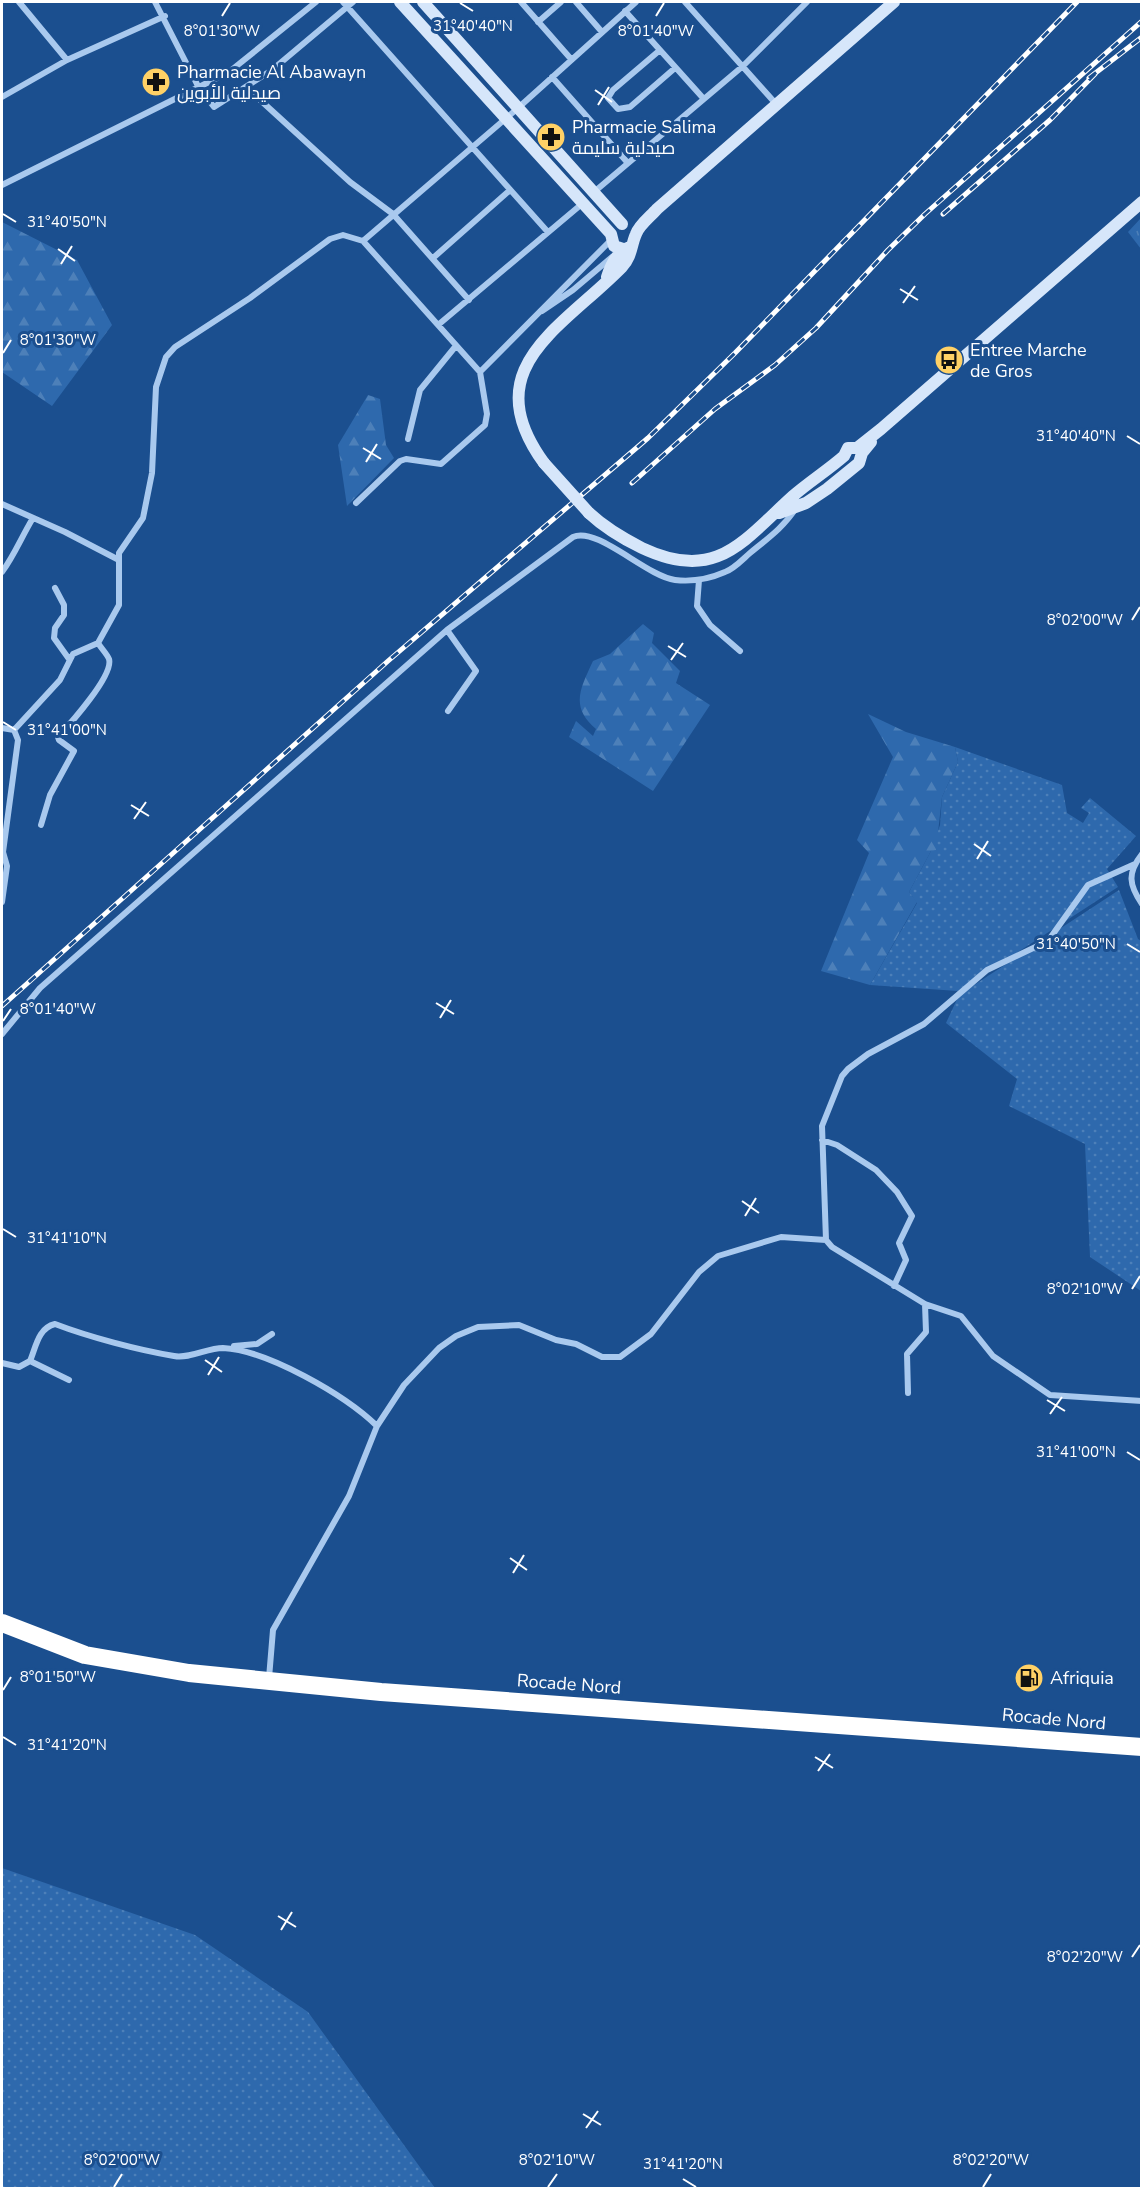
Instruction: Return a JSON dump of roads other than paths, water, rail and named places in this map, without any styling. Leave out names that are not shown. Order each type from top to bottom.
[{"type":"highway","name":"Rocade Nord","points":[[2,1623],[50,1643],[108,1661],[268,1682],[1142,1747]]},
{"type":"street","points":[[19,2],[67,60]]},
{"type":"street","points":[[155,2],[165,16],[199,88],[214,107],[247,87],[292,54],[345,4],[353,2]]},
{"type":"street","points":[[2,185],[199,88],[251,55],[316,2]]},
{"type":"street","points":[[400,2],[506,117],[622,249]]},
{"type":"street","points":[[423,2],[630,232],[628,258],[542,343],[521,375],[516,395],[521,422],[531,446],[589,513],[604,528],[625,540],[663,558],[689,563],[725,553],[760,529],[794,495],[844,456],[848,448],[860,451]]},
{"type":"street","points":[[521,2],[572,59]]},
{"type":"street","points":[[538,22],[561,2]]},
{"type":"street","points":[[576,2],[602,32]]},
{"type":"street","points":[[363,242],[636,2]]},
{"type":"street","points":[[686,2],[777,105]]},
{"type":"street","points":[[594,192],[743,66],[807,2]]},
{"type":"street","points":[[607,278],[630,232],[892,2]]},
{"type":"street","points":[[345,4],[547,231]]},
{"type":"street","points":[[625,11],[703,98]]},
{"type":"street","points":[[2,97],[67,60],[165,16]]},
{"type":"street","points":[[660,50],[613,90],[608,98],[618,109],[630,107],[675,68]]},
{"type":"street","points":[[552,76],[627,162]]},
{"type":"street","points":[[247,87],[350,182],[393,214],[469,300]]},
{"type":"street","points":[[433,258],[509,191]]},
{"type":"street","points":[[860,451],[881,429],[1142,202]]},
{"type":"street","points":[[438,325],[583,203]]},
{"type":"street","points":[[480,372],[611,237],[615,227],[630,232]]},
{"type":"street","points":[[14,730],[60,680],[69,659],[79,650],[98,643],[119,605],[117,559],[128,536],[143,518],[154,454],[156,387],[166,357],[175,347],[258,292],[330,239],[343,235],[363,242],[480,372],[487,414],[485,425],[441,464],[406,459],[400,461],[356,503]]},
{"type":"street","points":[[541,311],[573,291],[622,249]]},
{"type":"street","points":[[408,439],[420,390],[455,346]]},
{"type":"street","points":[[776,514],[814,499],[861,460],[860,451]]},
{"type":"street","points":[[844,456],[846,462],[854,465]]},
{"type":"street","points":[[2,1034],[40,988],[447,630],[580,534],[590,536],[665,577],[699,580],[727,572],[777,531],[816,480]]},
{"type":"street","points":[[2,504],[117,559]]},
{"type":"street","points":[[2,572],[13,557],[19,541],[33,518]]},
{"type":"street","points":[[699,580],[697,606],[710,625],[740,651]]},
{"type":"street","points":[[55,588],[64,605],[64,615],[55,628],[54,638],[69,659]]},
{"type":"street","points":[[447,630],[476,671],[448,711]]},
{"type":"street","points":[[42,825],[50,795],[74,751],[58,737],[105,677],[109,665],[109,658],[98,643]]},
{"type":"street","points":[[2,728],[14,730]]},
{"type":"street","points":[[2,902],[7,866],[2,851],[18,740],[14,730]]},
{"type":"street","points":[[1142,855],[1130,875],[1133,891],[1142,904]]},
{"type":"street","points":[[1135,864],[1088,885],[1048,941],[987,970],[924,1024],[868,1054],[848,1069],[827,1110],[822,1126],[822,1140],[826,1240],[832,1247],[925,1304],[961,1316],[993,1356],[1050,1395],[1142,1401]]},
{"type":"street","points":[[822,1140],[837,1145],[881,1174],[910,1211],[910,1221],[899,1243],[906,1260],[894,1286]]},
{"type":"street","points":[[268,1682],[273,1630],[348,1496],[376,1426],[418,1369],[456,1336],[478,1327],[519,1325],[556,1340],[576,1344],[602,1357],[620,1356],[651,1334],[699,1272],[718,1256],[781,1237],[826,1240]]},
{"type":"street","points":[[908,1393],[907,1354],[926,1332],[925,1304]]},
{"type":"street","points":[[2,1363],[19,1367],[30,1361],[44,1330],[55,1324],[176,1357],[257,1344],[272,1334]]},
{"type":"street","points":[[228,1349],[242,1350],[277,1364],[333,1392],[376,1426]]},
{"type":"street","points":[[30,1361],[69,1380]]},
{"type":"railway","points":[[2,1006],[388,661],[648,438],[735,353],[1077,2]]},
{"type":"railway","points":[[632,483],[715,409],[775,365],[816,328],[888,250],[925,214],[1142,21]]},
{"type":"railway","points":[[1089,78],[1142,37]]},
{"type":"railway","points":[[943,214],[1050,120],[1095,74]]},
{"type":"place","name":"Pharmacie Al Abawayn صيدلية الأبوين","points":[[156,82]]},
{"type":"place","name":"Pharmacie Salima صيدلية سليمة","points":[[551,137]]},
{"type":"place","name":"Entree Marche de Gros","points":[[949,360]]},
{"type":"place","name":"Afriquia","points":[[1029,1678]]}]
